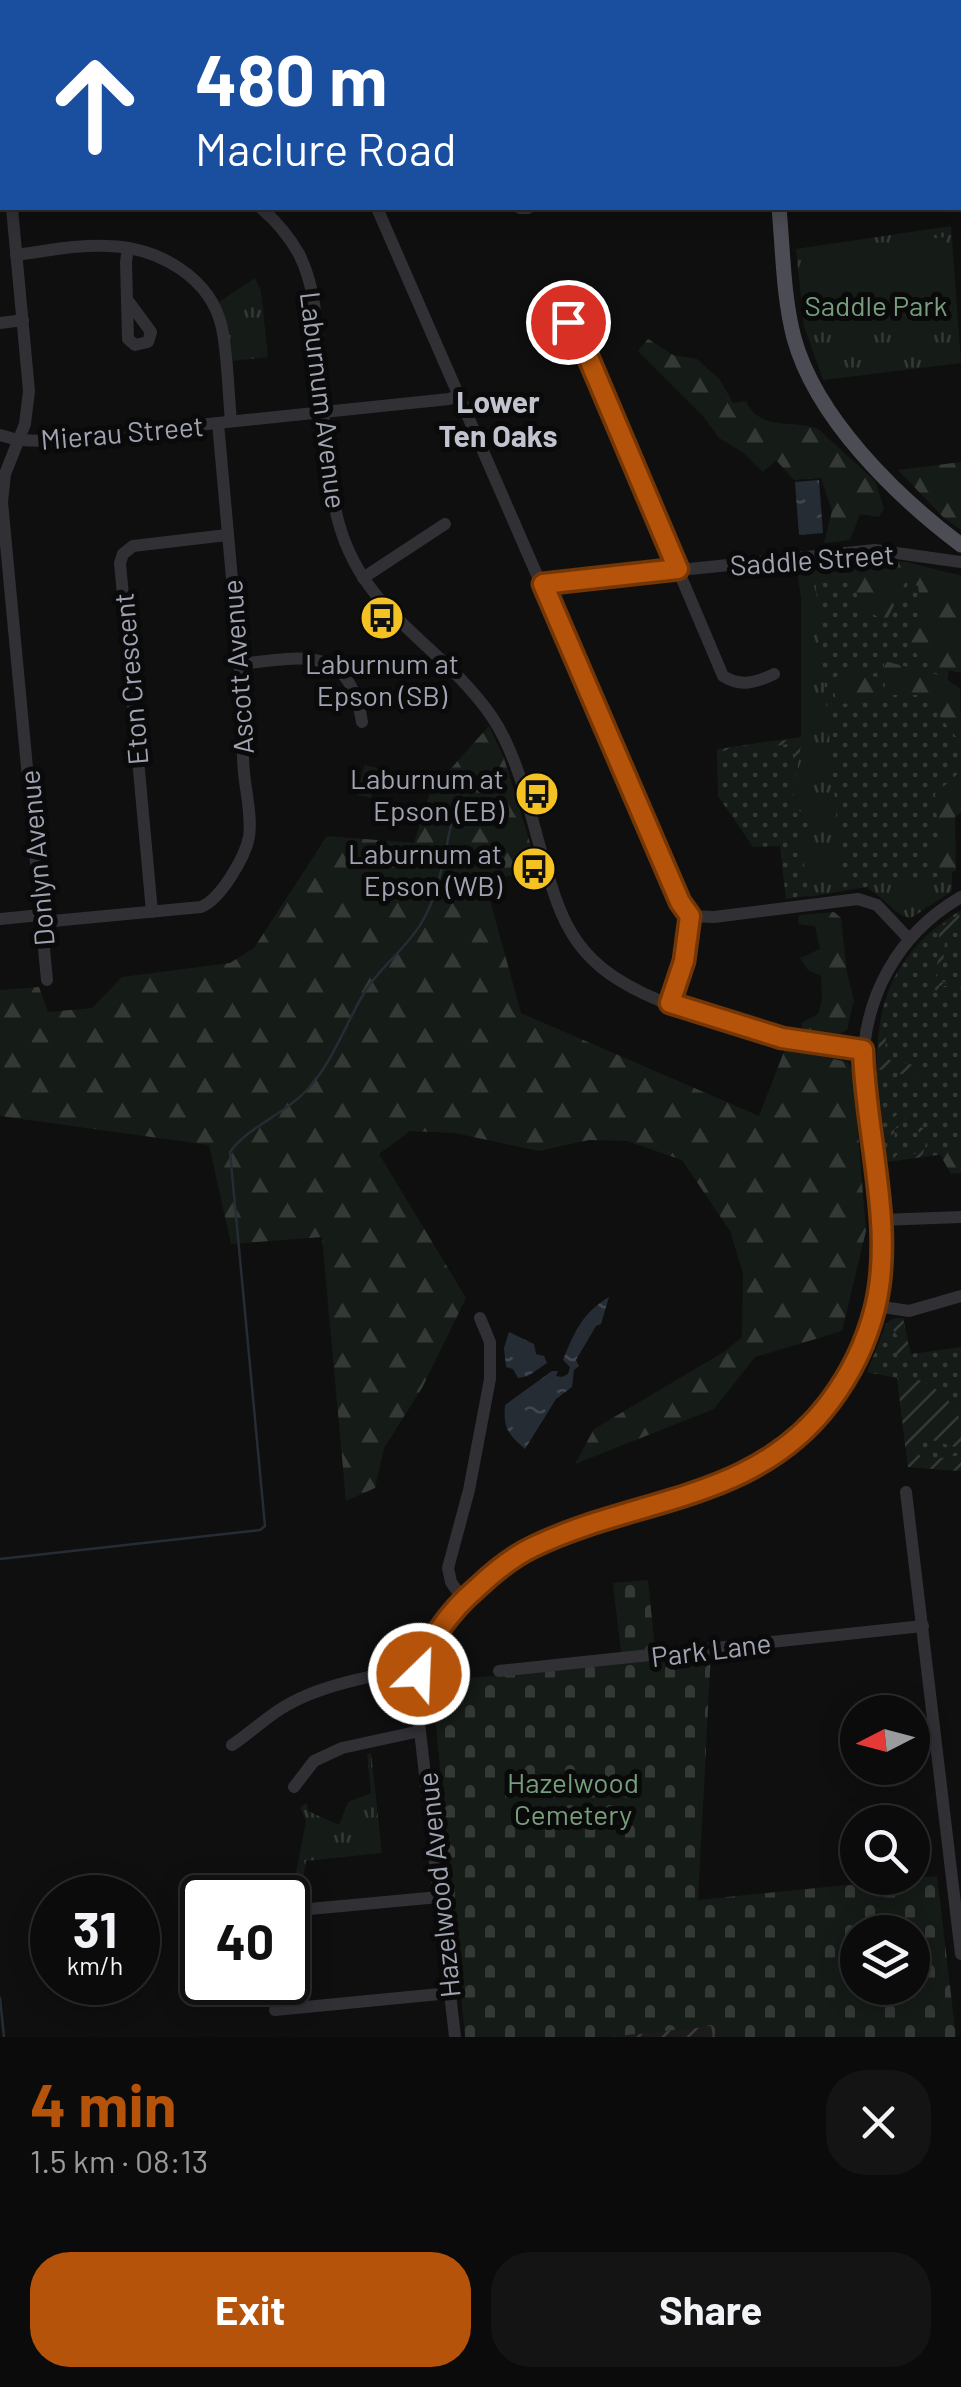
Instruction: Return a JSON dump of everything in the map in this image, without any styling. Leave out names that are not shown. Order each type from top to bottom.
[{"type":"main road","points":[[778,210],[789,314],[813,387],[831,417],[857,446],[930,520],[961,545]]},
{"type":"street","name":"Mierau Street","points":[[12,210],[29,391],[25,424],[18,440],[325,412],[459,395]]},
{"type":"street","name":"Laburnum Avenue","points":[[263,210],[285,232],[306,269],[316,316],[336,512],[346,542],[363,578],[399,624],[441,657],[493,718],[511,756],[560,913],[581,947],[616,980],[670,1003],[782,1038],[863,1050]]},
{"type":"street","points":[[378,210],[680,902],[690,916],[684,961],[670,1003]]},
{"type":"street","name":"Ascott Avenue","points":[[16,254],[106,246],[157,256],[196,281],[222,326],[228,535],[249,836],[213,902],[202,907],[152,912]]},
{"type":"street","points":[[128,248],[131,311]]},
{"type":"street","points":[[558,315],[580,338],[723,676],[746,683],[774,674]]},
{"type":"street","points":[[0,323],[23,320]]},
{"type":"street","points":[[413,403],[442,406],[473,427]]},
{"type":"street","points":[[0,435],[18,440]]},
{"type":"street","name":"Donlyn Avenue","points":[[18,440],[2,488],[6,629],[48,980]]},
{"type":"street","points":[[363,578],[445,524]]},
{"type":"street","name":"Eton Crescent","points":[[152,912],[120,563],[123,554],[133,546],[228,535]]},
{"type":"street","name":"Saddle Street","points":[[543,584],[875,550],[961,562]]},
{"type":"street","points":[[240,664],[303,658],[324,662],[343,674],[358,692],[362,722]]},
{"type":"street","points":[[232,1745],[291,1702],[323,1690],[404,1671],[419,1674],[435,1633],[463,1600],[504,1563],[571,1530],[721,1484],[782,1451],[820,1415],[849,1376],[876,1306],[880,1220],[863,1050],[877,989],[908,939],[960,897]]},
{"type":"street","points":[[690,916],[714,917],[858,900],[878,905],[908,939]]},
{"type":"street","points":[[0,919],[152,912]]},
{"type":"street","points":[[880,1220],[961,1217]]},
{"type":"street","points":[[876,1306],[909,1312],[961,1296]]},
{"type":"street","points":[[463,1600],[451,1582],[448,1568],[469,1490],[490,1378],[490,1342],[480,1318]]},
{"type":"street","points":[[906,1492],[961,1954]]},
{"type":"street","name":"Park Lane","points":[[498,1670],[922,1626]]},
{"type":"street","name":"Hazelwood Avenue","points":[[419,1674],[416,1696],[455,2037]]},
{"type":"street","points":[[294,1787],[314,1761],[342,1748],[420,1732]]},
{"type":"street","points":[[310,1909],[439,1897]]},
{"type":"street","points":[[274,2010],[450,1993]]},
{"type":"shaded area","points":[[712,2026],[713,2037],[609,2037]]},
{"type":"green space","name":"Saddle Park","points":[[951,226],[961,363],[823,380],[804,326],[796,249]]},
{"type":"green space","points":[[945,237],[954,308],[813,325],[804,254]]},
{"type":"green space","points":[[255,278],[261,291],[268,357],[231,361],[227,325],[219,302]]},
{"type":"green space","points":[[648,339],[673,355],[697,359],[720,380],[733,403],[746,401],[759,417],[818,429],[875,481],[884,508],[879,517],[860,514],[850,540],[824,543],[832,511],[821,478],[794,480],[776,460],[763,472],[744,453],[719,438],[703,416],[638,351]]},
{"type":"green space","points":[[961,462],[961,530],[898,470]]},
{"type":"green space","points":[[866,560],[906,562],[961,576],[946,692],[961,725],[961,805],[947,812],[952,875],[786,899],[780,846],[753,847],[718,796],[717,749],[801,737],[801,597],[797,568]]},
{"type":"green space","points":[[866,560],[906,562],[961,576],[961,673],[924,660],[907,640],[902,629],[923,619],[918,586],[906,581],[886,621],[861,608],[853,581],[808,584],[806,567]]},
{"type":"green space","points":[[814,566],[843,891],[809,897],[801,844],[803,838],[811,835],[810,820],[792,804],[802,738],[801,597],[797,568]]},
{"type":"green space","points":[[884,661],[943,676],[960,689],[961,743],[929,695],[885,695]]},
{"type":"green space","points":[[849,668],[882,679],[879,701],[839,704],[834,678]]},
{"type":"green space","points":[[489,726],[504,758],[538,869],[485,882],[521,1013],[759,1116],[785,1049],[848,1062],[853,1072],[866,1231],[842,1331],[755,1357],[714,1409],[575,1464],[594,1429],[727,1350],[742,1337],[743,1273],[730,1231],[682,1160],[627,1141],[589,1140],[539,1151],[454,1133],[410,1131],[379,1154],[466,1298],[422,1388],[384,1448],[375,1488],[346,1501],[322,1237],[231,1244],[209,1145],[0,1116],[0,990],[39,987],[48,1012],[92,1008],[122,977],[230,963],[254,948],[327,836],[414,843],[430,792]]},
{"type":"green space","points":[[802,738],[796,777],[791,777],[795,743],[763,751],[762,743]]},
{"type":"green space","points":[[749,745],[749,750],[745,747],[718,752]]},
{"type":"green space","points":[[364,765],[378,768],[371,798],[357,795]]},
{"type":"green space","points":[[961,771],[961,813],[955,817],[956,871],[938,875],[928,859],[939,846],[935,794]]},
{"type":"green space","points":[[952,875],[952,891],[911,918],[868,889],[868,885]]},
{"type":"green space","points":[[961,910],[961,1152],[885,1162],[877,1054],[880,1021],[889,990],[904,961],[928,935]]},
{"type":"green space","points":[[834,912],[841,918],[854,1000],[847,1030],[837,1035],[809,1037],[801,1023],[818,1014],[821,976],[808,970],[800,958],[820,949],[815,926],[798,924],[799,915]]},
{"type":"green space","points":[[959,914],[961,928],[956,925],[946,931],[943,964],[936,975],[938,980],[961,981],[938,982],[961,986],[961,991],[960,986],[939,986],[939,994],[932,979],[939,956],[938,929]]},
{"type":"green space","points":[[880,1029],[886,1038],[885,1059],[914,1065],[920,1078],[877,1069]]},
{"type":"green space","points":[[898,1113],[906,1119],[897,1118],[894,1124],[899,1127],[894,1129],[896,1155],[921,1153],[919,1131],[912,1129],[915,1125],[923,1128],[926,1143],[922,1157],[894,1161],[890,1122]]},
{"type":"green space","points":[[961,1149],[961,1173],[951,1174],[938,1151]]},
{"type":"green space","points":[[903,1318],[911,1354],[961,1347],[961,1471],[908,1467],[897,1378],[867,1372],[886,1324]]},
{"type":"green space","points":[[903,1318],[910,1354],[901,1359],[896,1354],[900,1339],[884,1327],[892,1319]]},
{"type":"green space","points":[[907,1377],[940,1393],[961,1423],[961,1449],[929,1439],[921,1442],[919,1455],[929,1460],[961,1455],[961,1471],[908,1467],[897,1378]]},
{"type":"green space","points":[[648,1580],[655,1649],[621,1652],[613,1583]]},
{"type":"green space","name":"Hazelwood Cemetery","points":[[711,1653],[698,1900],[840,1886],[840,1895],[930,1895],[930,1877],[937,1876],[956,2037],[713,2037],[711,2026],[609,2037],[465,2037],[432,1682]]},
{"type":"green space","points":[[371,1753],[382,1853],[306,1861],[304,1875],[296,1875],[306,1821],[300,1807],[307,1803],[308,1811],[339,1825],[348,1802],[371,1793],[367,1754]]},
{"type":"water","points":[[819,480],[823,533],[799,535],[795,482]]},
{"type":"water","points":[[609,1297],[601,1324],[576,1360],[579,1366],[574,1370],[572,1387],[556,1399],[525,1449],[508,1430],[505,1405],[552,1371],[558,1371],[556,1376],[568,1374],[570,1367],[563,1360],[575,1332],[585,1317]]},
{"type":"water","points":[[509,1332],[534,1344],[536,1354],[544,1356],[547,1363],[518,1378],[513,1369],[506,1367],[504,1348]]},
{"type":"waterway","points":[[0,1559],[260,1530],[265,1526],[230,1152],[315,1080],[364,993],[416,931],[434,896],[454,812]]},
{"type":"waterway","points":[[0,1998],[4,2037]]},
{"type":"place","name":"Laburnum at Epson (SB)","points":[[382,618]]},
{"type":"place","name":"Laburnum at Epson (EB)","points":[[537,794]]},
{"type":"place","name":"Laburnum at Epson (WB)","points":[[534,869]]},
{"type":"district","name":"Lower Ten Oaks","points":[[498,418]]},
{"type":"route","points":[[419,1674],[435,1633],[463,1600],[504,1563],[571,1530],[694,1494],[734,1478],[798,1439],[849,1376],[866,1339],[879,1282],[880,1220],[863,1050],[782,1038],[670,1003],[684,961],[690,916],[680,902],[543,584],[678,569],[580,338],[568,322]]}]
